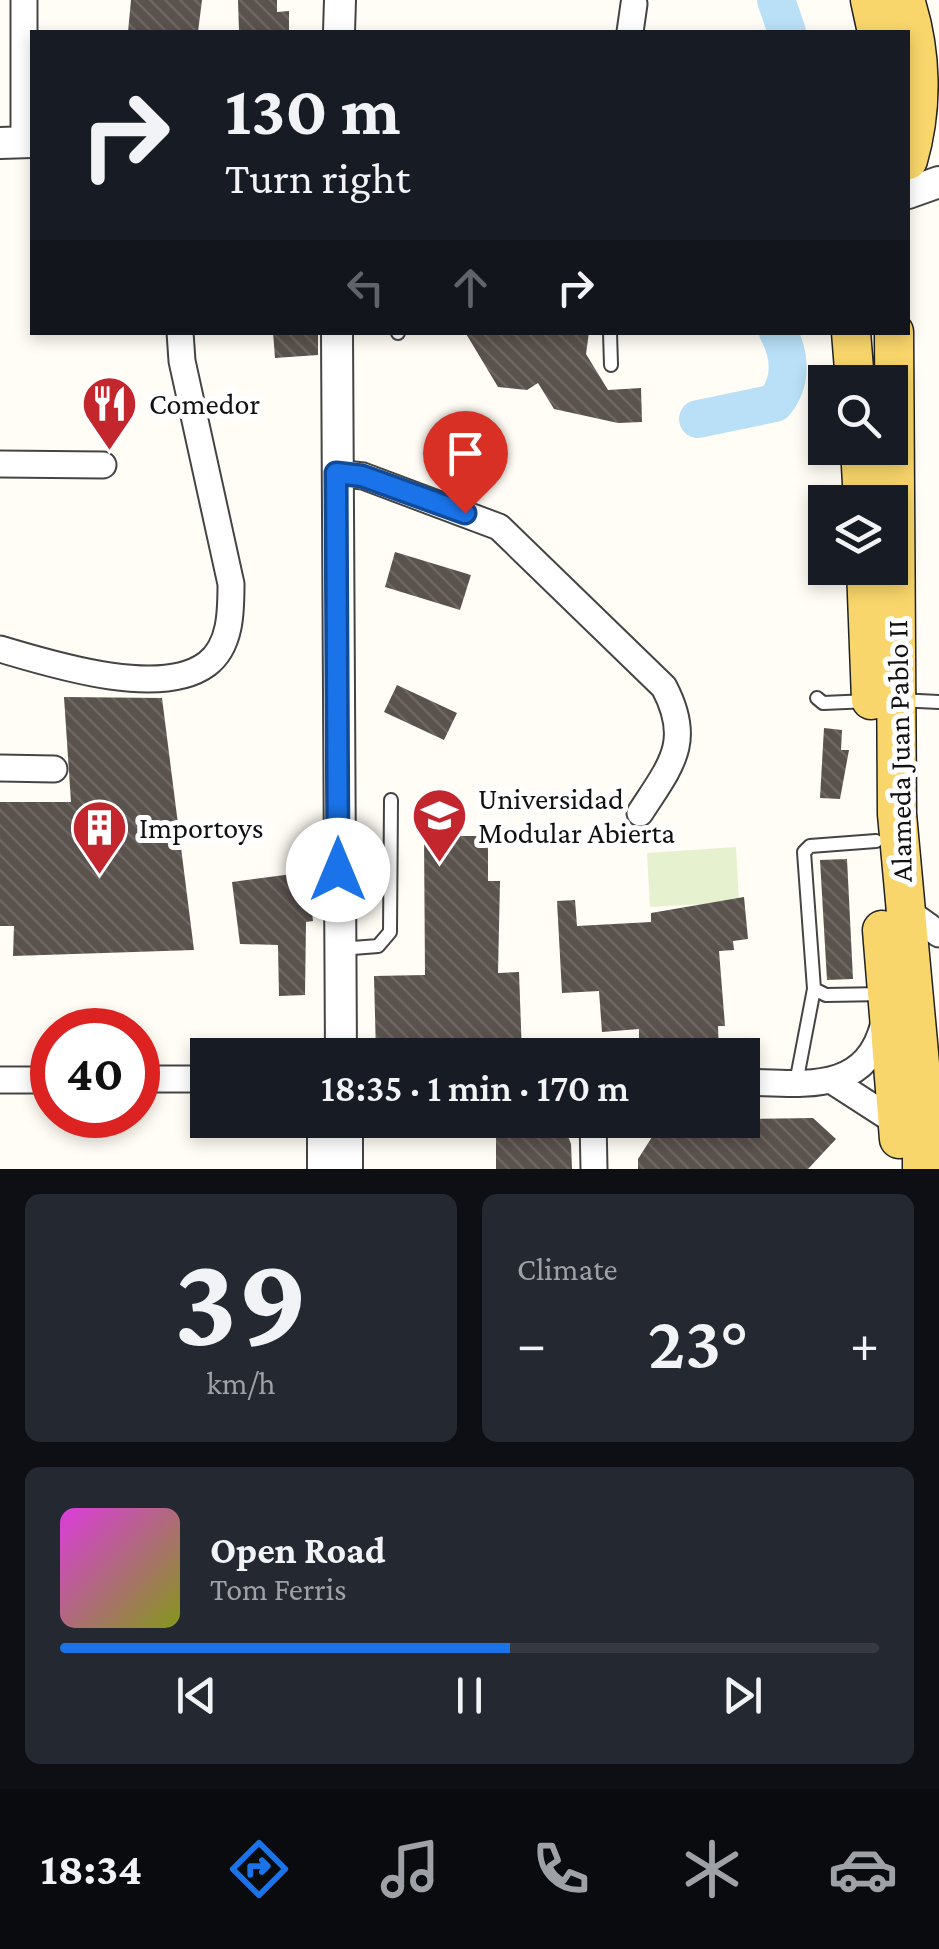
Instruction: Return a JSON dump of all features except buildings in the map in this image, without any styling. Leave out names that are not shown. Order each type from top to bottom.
[{"type":"main road","points":[[870,0],[876,30]]},
{"type":"main road","points":[[906,0],[939,123]]},
{"type":"main road","points":[[910,149],[919,98],[916,44]]},
{"type":"main road","points":[[851,335],[854,365]]},
{"type":"main road","name":"Alameda Juan Pablo II","points":[[894,335],[884,700],[876,841],[899,1124],[896,1169]]},
{"type":"main road","name":"Alameda Juan Pablo II","points":[[868,585],[884,700],[922,1086],[922,1169]]},
{"type":"main road","points":[[922,1086],[930,1169]]},
{"type":"street","points":[[19,142],[24,0]]},
{"type":"street","points":[[340,0],[340,30]]},
{"type":"street","points":[[630,30],[634,4]]},
{"type":"street","points":[[910,192],[939,182]]},
{"type":"street","points":[[0,650],[66,669],[162,678],[192,672],[210,662],[224,641],[231,618],[231,584],[193,418],[180,335]]},
{"type":"street","points":[[337,335],[341,1038]]},
{"type":"street","points":[[0,464],[103,465]]},
{"type":"street","points":[[336,473],[362,476],[499,527],[664,687],[677,713],[680,738],[672,762],[640,812]]},
{"type":"street","points":[[0,768],[54,769]]},
{"type":"street","points":[[902,908],[939,934]]},
{"type":"street","points":[[327,1038],[328,1008],[338,985]]},
{"type":"street","points":[[760,1082],[834,1082],[870,1059],[878,1048],[887,1002]]},
{"type":"street","points":[[922,1086],[939,1042]]},
{"type":"street","points":[[160,1080],[190,1079]]},
{"type":"street","points":[[0,1080],[30,1080]]},
{"type":"street","points":[[834,1082],[899,1124]]},
{"type":"street","points":[[323,1138],[323,1169]]},
{"type":"street","points":[[335,1138],[335,1169]]},
{"type":"street","points":[[347,1138],[347,1169]]},
{"type":"street","points":[[593,1138],[594,1169]]},
{"type":"lane","points":[[610,335],[611,365]]},
{"type":"lane","points":[[818,698],[823,702],[939,702]]},
{"type":"lane","points":[[338,950],[378,946],[390,932],[391,800]]},
{"type":"lane","points":[[796,1083],[814,989],[804,852],[810,846],[876,841]]},
{"type":"lane","points":[[814,989],[826,995],[887,1002]]},
{"type":"green space","points":[[736,847],[739,902],[650,907],[647,853]]},
{"type":"waterway","points":[[776,0],[786,30]]},
{"type":"waterway","points":[[698,419],[775,403],[788,368],[779,335]]},
{"type":"place","name":"Comedor","points":[[110,452]]},
{"type":"place","name":"Universidad Modular Abierta","points":[[439,864]]},
{"type":"place","name":"Importoys","points":[[100,876]]},
{"type":"route","points":[[338,870],[336,473],[362,476],[465,513]]}]
